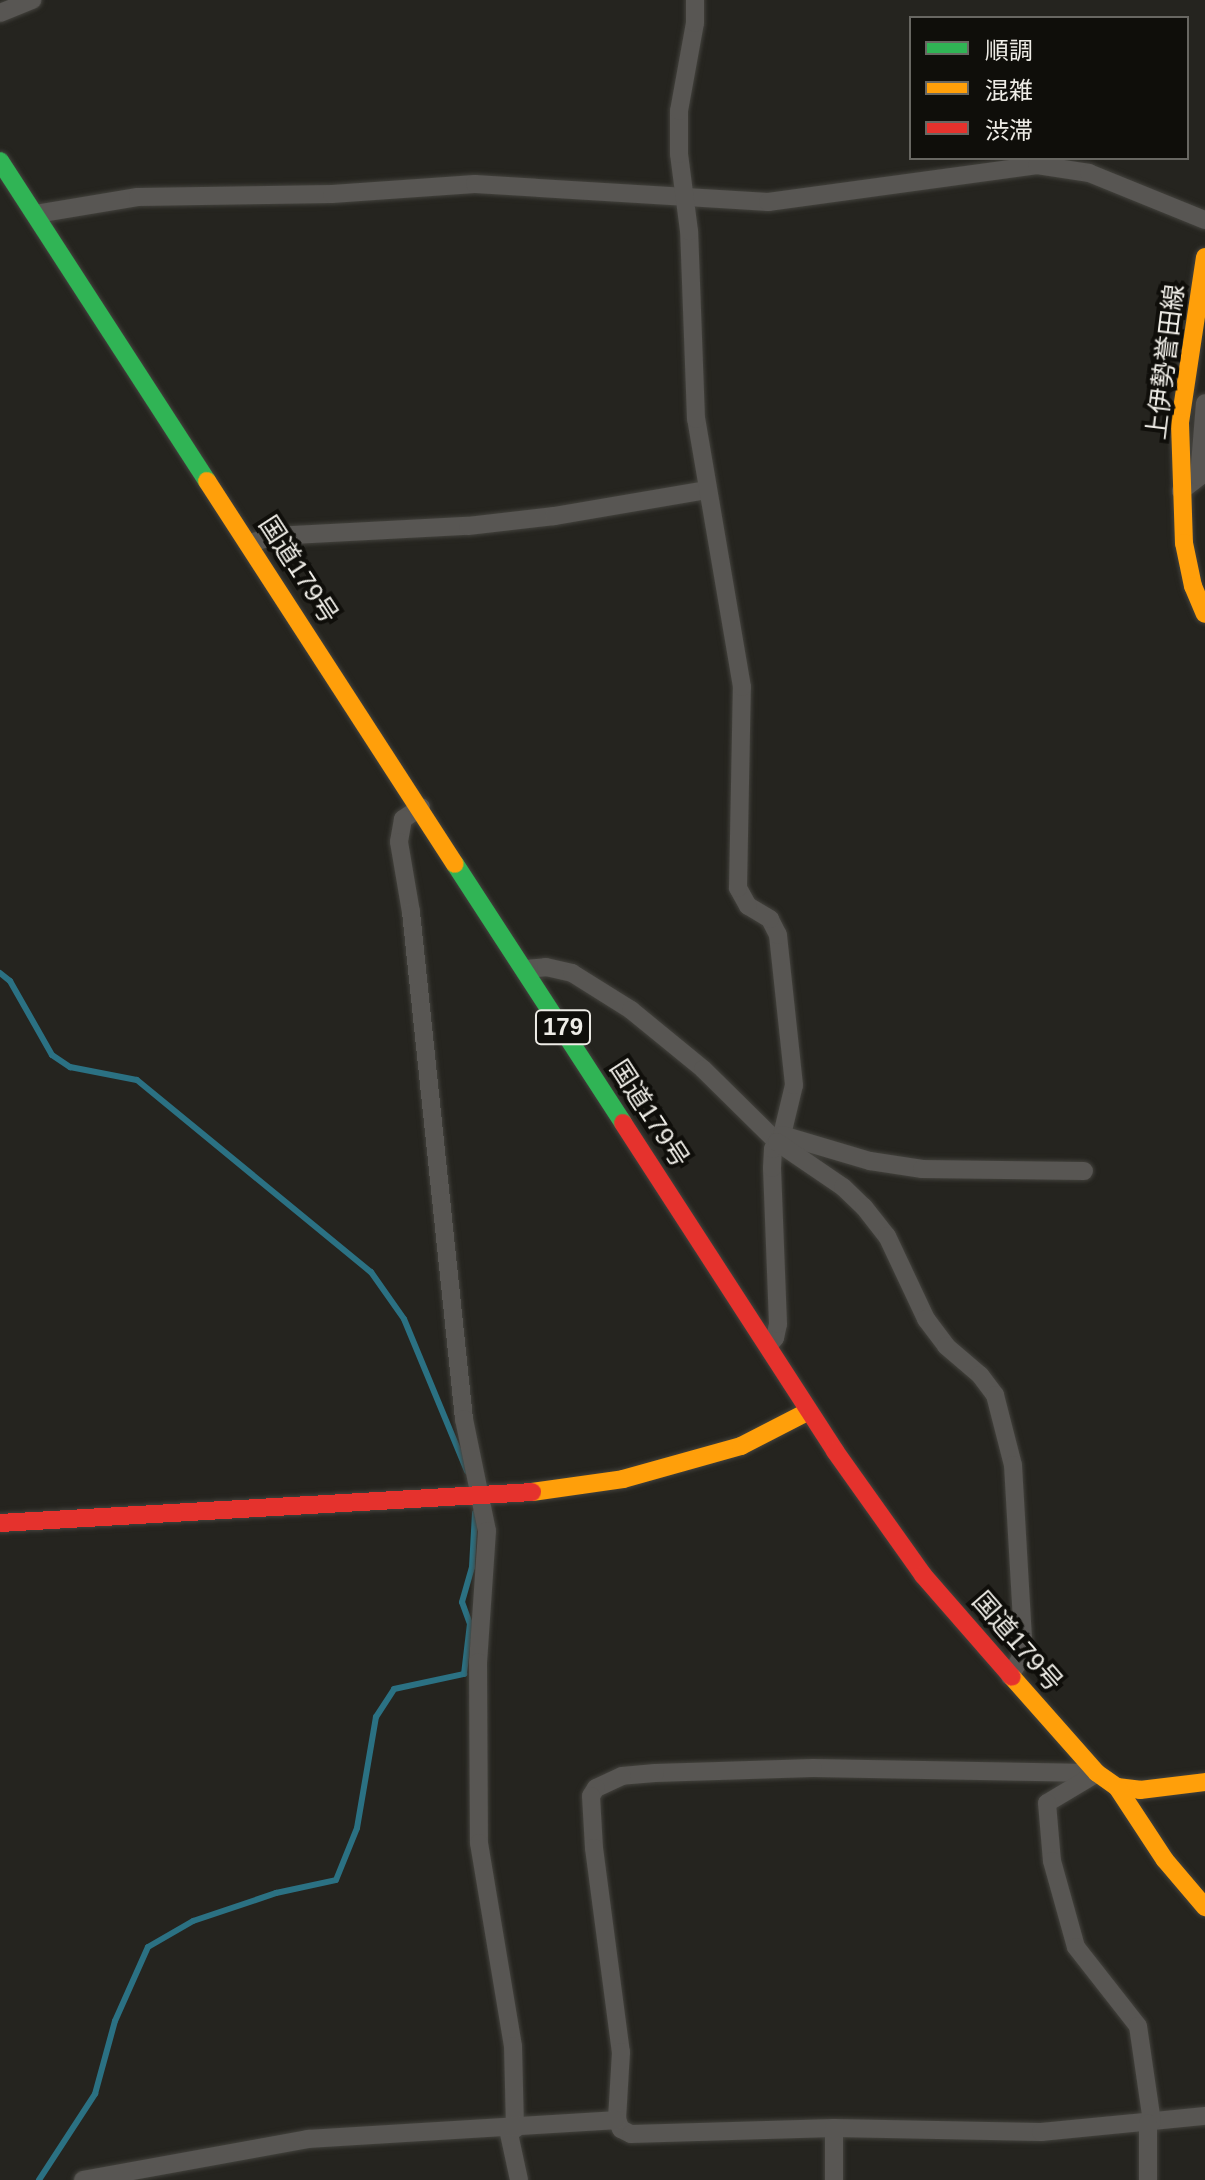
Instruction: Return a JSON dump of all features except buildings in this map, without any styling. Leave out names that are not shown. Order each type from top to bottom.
[{"type":"main road","name":"国道179号","points":[[0,161],[421,807],[809,1411],[923,1575],[1097,1773],[1117,1787]]},
{"type":"main road","name":"上伊勢誉田線","points":[[1205,257],[1180,423],[1184,543],[1193,586],[1205,614]]},
{"type":"main road","points":[[6,1521],[562,1490],[679,1465],[741,1446],[809,1411]]},
{"type":"main road","points":[[1117,1787],[1160,1790],[1205,1782]]},
{"type":"main road","points":[[1117,1787],[1165,1860],[1205,1907]]},
{"type":"street","points":[[0,13],[32,0]]},
{"type":"street","points":[[695,0],[695,23],[679,111],[679,154],[685,198],[696,419],[742,687],[738,888],[748,906],[770,919],[778,935],[794,1085],[780,1139],[773,1149],[778,1324],[775,1338],[768,1346]]},
{"type":"street","points":[[36,214],[138,197],[332,194],[475,184],[768,202],[1037,165],[1089,173],[1205,220]]},
{"type":"street","points":[[1181,491],[1199,477],[1205,403]]},
{"type":"street","points":[[250,543],[274,536],[468,526],[554,516],[706,490]]},
{"type":"street","points":[[421,807],[403,819],[399,842],[411,912],[464,1419],[475,1497],[487,1531],[478,1662],[479,1843],[513,2046],[512,2129],[519,2180]]},
{"type":"street","points":[[525,969],[546,967],[572,973],[631,1010],[703,1069],[780,1139],[843,1187],[887,1236],[926,1319],[946,1346],[980,1375],[995,1395],[1013,1465],[1023,1641],[1020,1659],[1010,1676]]},
{"type":"street","points":[[780,1139],[870,1161],[922,1169],[1084,1171]]},
{"type":"street","points":[[1097,1773],[813,1768],[671,1772],[622,1776],[596,1788],[591,1796],[594,1848],[621,2052],[617,2120],[621,2129],[631,2134],[834,2128],[1041,2132],[1205,2116]]},
{"type":"street","points":[[1097,1773],[1047,1803],[1052,1861],[1076,1947],[1138,2026],[1150,2122],[1148,2180]]},
{"type":"street","points":[[83,2180],[308,2139],[512,2129],[617,2120]]},
{"type":"street","points":[[834,2128],[834,2180]]},
{"type":"waterway","points":[[0,973],[10,981],[52,1055],[70,1067],[137,1080],[371,1272],[404,1319],[467,1471]]},
{"type":"waterway","points":[[39,2180],[95,2094],[115,2021],[148,1947],[193,1921],[276,1893],[336,1880],[357,1828],[376,1717],[394,1689],[464,1674],[470,1624],[462,1602],[472,1567],[475,1513]]},
{"type":"traffic: fast","points":[[0,161],[207,481]]},
{"type":"traffic: fast","points":[[455,864],[623,1123]]},
{"type":"traffic: slow","points":[[1205,257],[1180,423],[1184,543],[1193,586],[1205,614]]},
{"type":"traffic: slow","points":[[207,481],[455,864]]},
{"type":"traffic: slow","points":[[532,1492],[623,1479],[741,1446],[809,1411]]},
{"type":"traffic: slow","points":[[1012,1677],[1097,1773],[1117,1787],[1140,1790],[1205,1782]]},
{"type":"traffic: slow","points":[[1117,1787],[1165,1860],[1205,1907]]},
{"type":"traffic: jam","points":[[623,1123],[835,1451],[923,1575],[1012,1677]]},
{"type":"traffic: jam","points":[[0,1523],[532,1492]]}]
